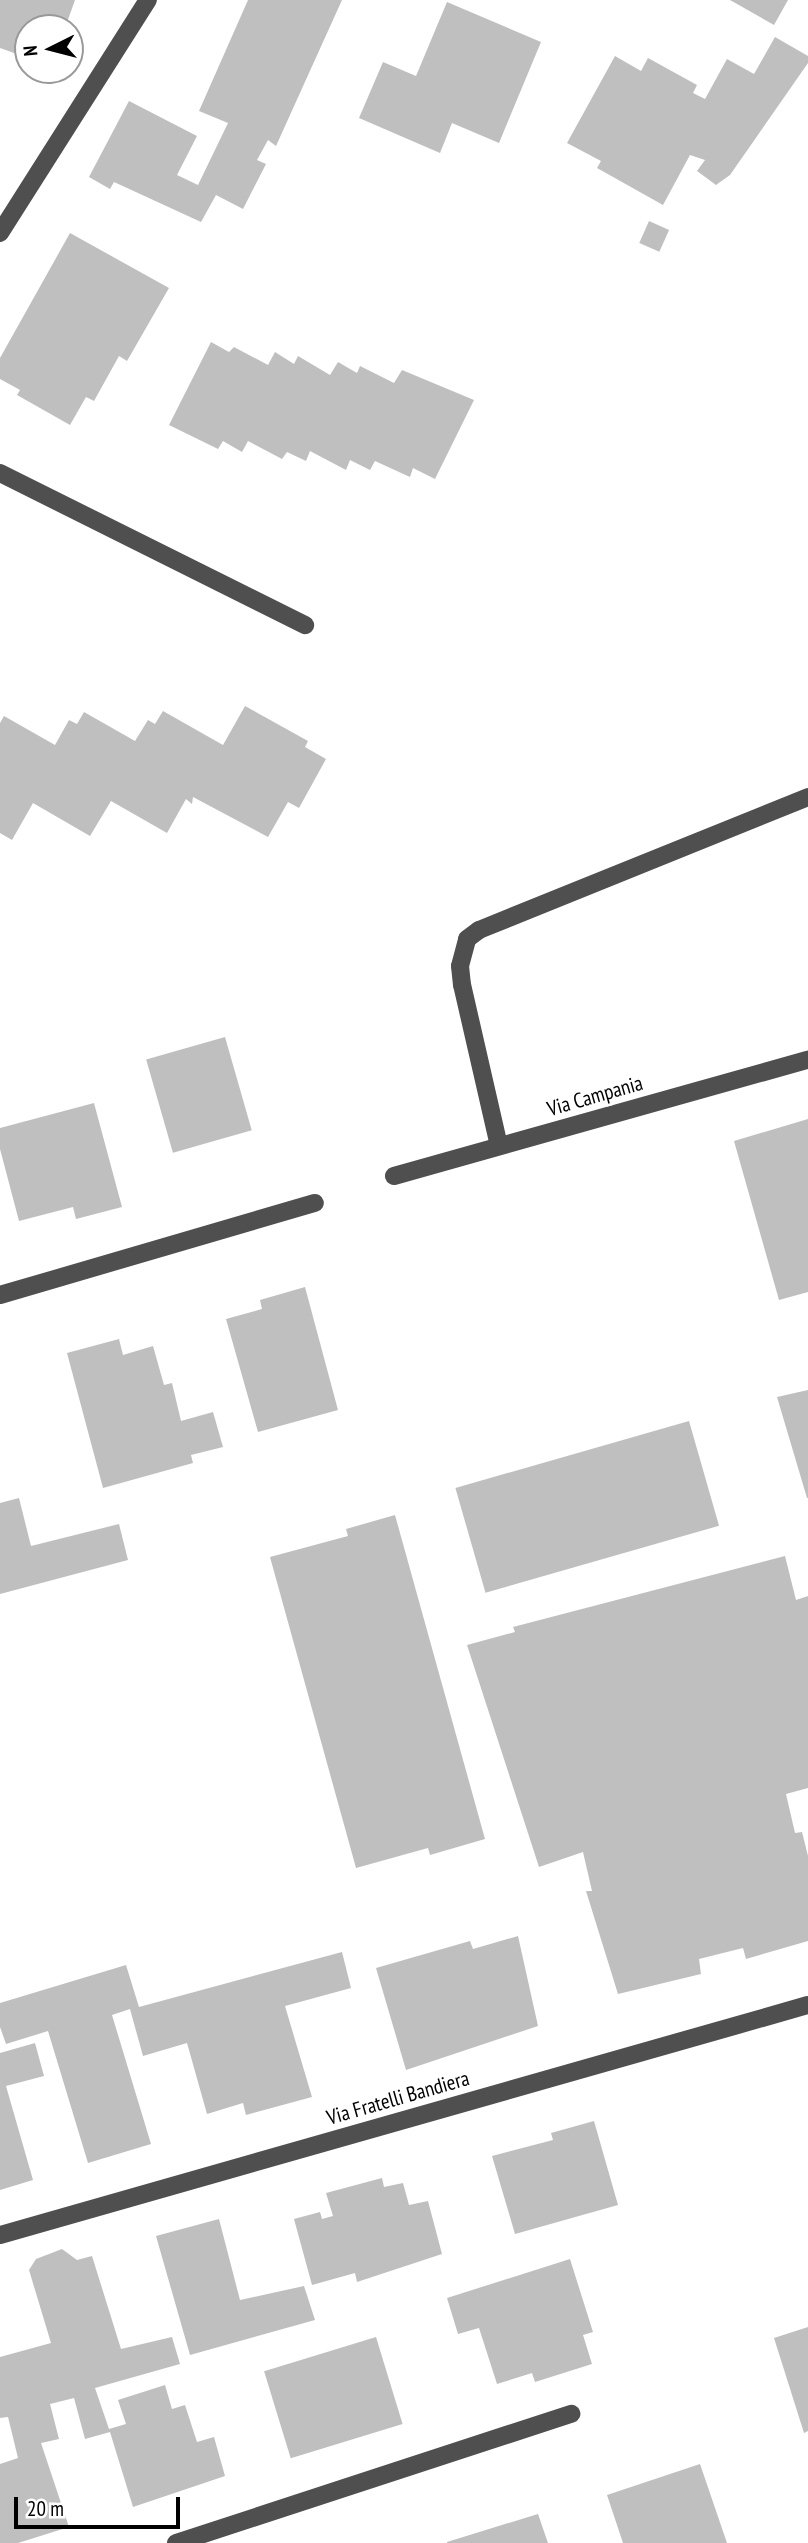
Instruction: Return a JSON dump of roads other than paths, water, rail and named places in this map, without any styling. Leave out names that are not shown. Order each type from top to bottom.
[{"type":"street","points":[[0,233],[148,0]]},
{"type":"street","points":[[0,473],[306,625]]},
{"type":"street","points":[[499,1146],[462,985],[460,966],[467,939],[478,930],[808,797]]},
{"type":"street","name":"Via Campania","points":[[394,1176],[808,1060]]},
{"type":"street","points":[[0,1294],[315,1203]]},
{"type":"street","name":"Via Fratelli Bandiera","points":[[0,2235],[808,2005]]},
{"type":"street","points":[[176,2543],[571,2414]]}]
